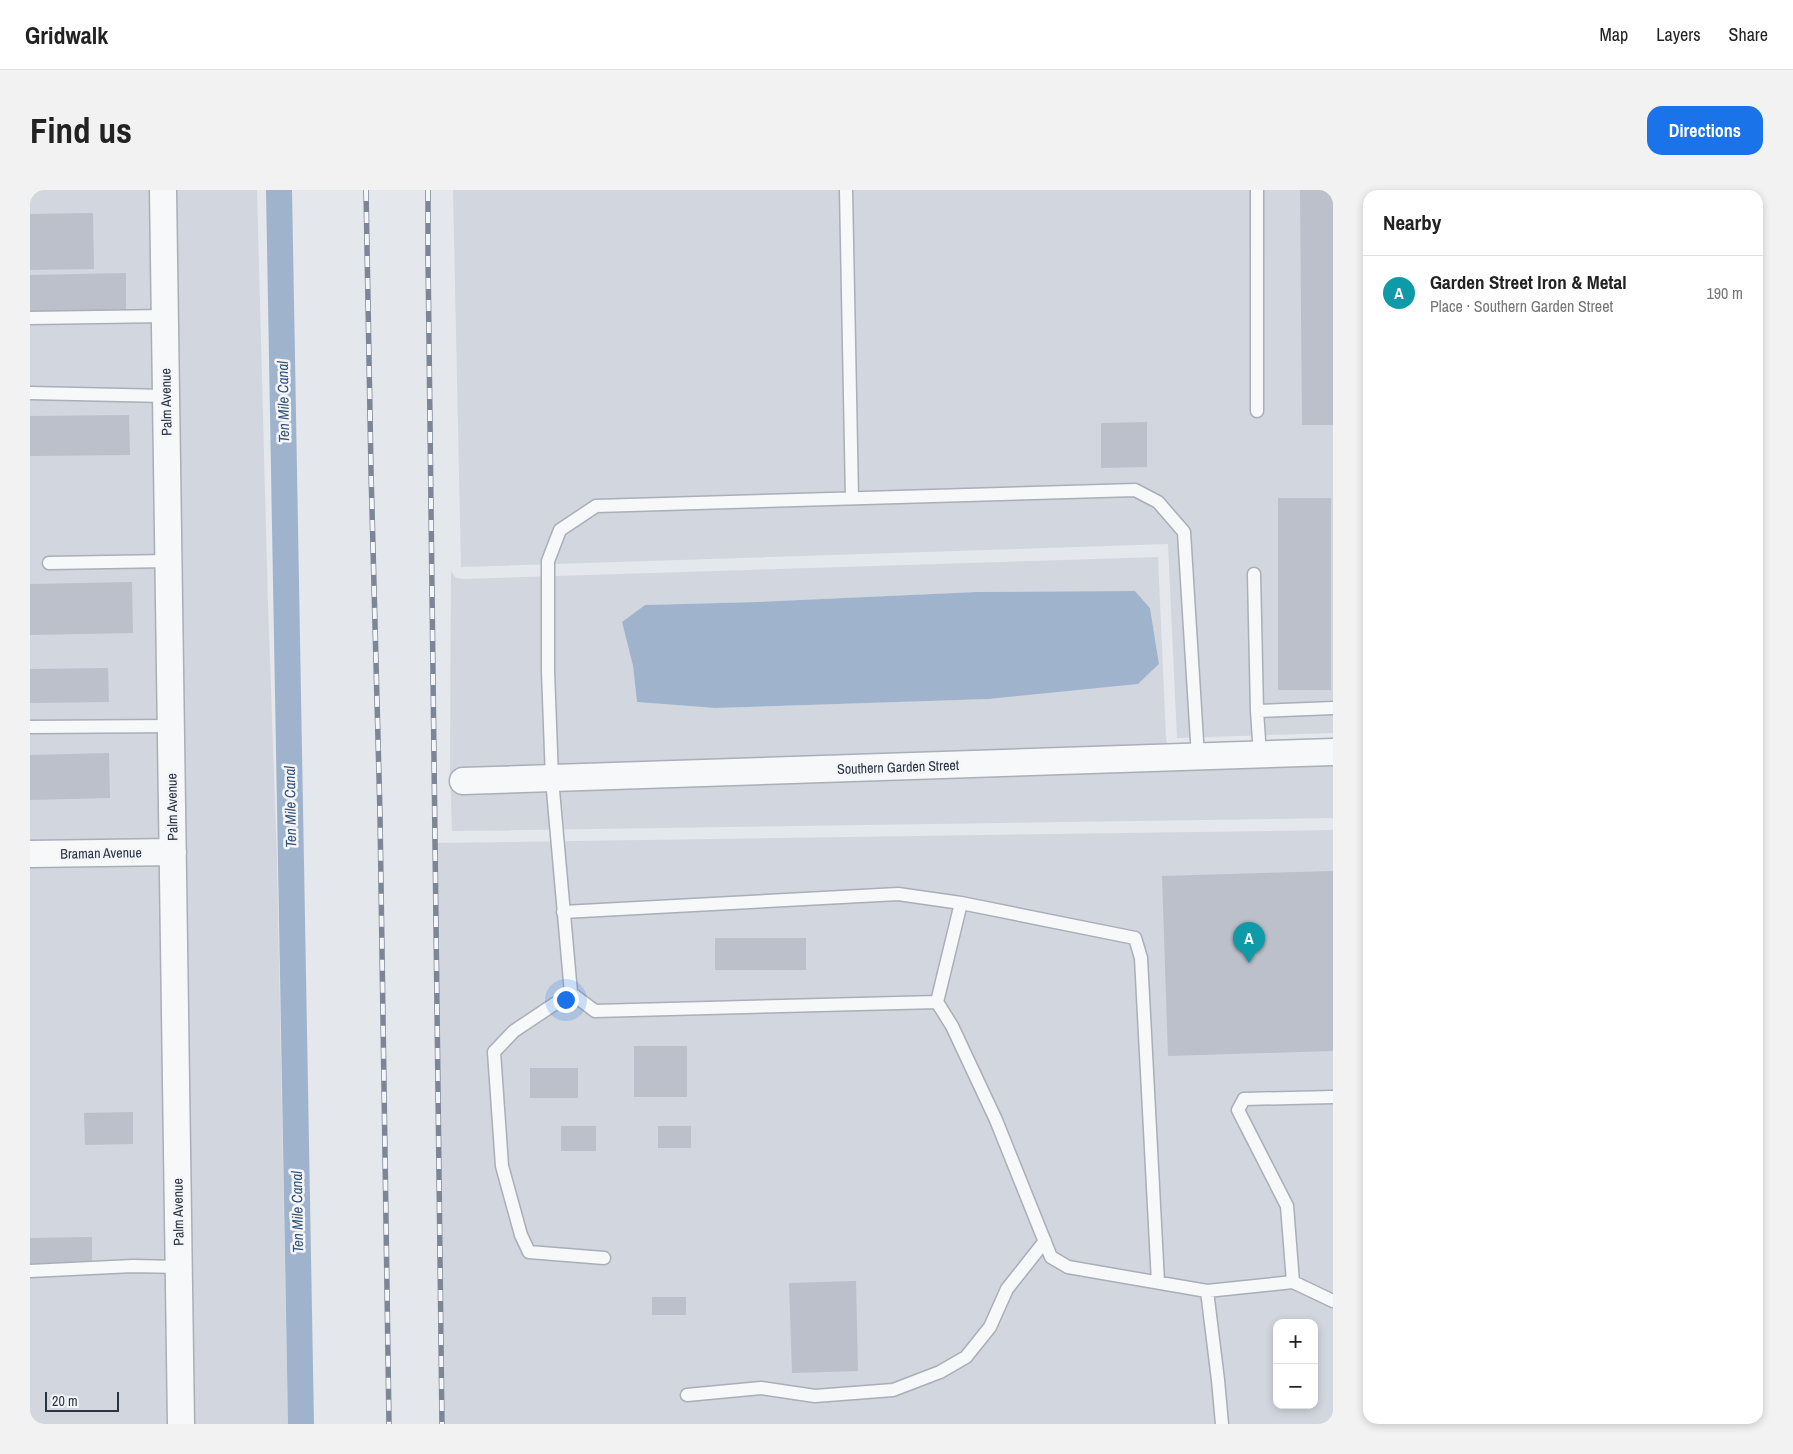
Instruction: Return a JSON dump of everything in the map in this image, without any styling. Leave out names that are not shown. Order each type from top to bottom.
[{"type":"street","name":"Palm Avenue","points":[[163,190],[181,1424]]},
{"type":"street","name":"Southern Garden Street","points":[[463,781],[1333,752]]},
{"type":"street","name":"Braman Avenue","points":[[30,854],[173,852]]},
{"type":"lane","points":[[846,190],[852,498]]},
{"type":"lane","points":[[1257,190],[1257,411]]},
{"type":"lane","points":[[30,318],[165,316]]},
{"type":"lane","points":[[30,393],[166,396]]},
{"type":"lane","points":[[937,1002],[595,1011],[570,992],[552,779],[548,671],[548,561],[560,530],[596,506],[1136,490],[1158,502],[1184,532],[1198,757]]},
{"type":"lane","points":[[49,563],[168,561]]},
{"type":"lane","points":[[1254,574],[1257,711],[1260,755]]},
{"type":"lane","points":[[1257,711],[1333,708]]},
{"type":"lane","points":[[30,727],[171,726]]},
{"type":"lane","points":[[563,912],[898,894],[961,903],[1135,938],[1141,958],[1158,1282]]},
{"type":"lane","points":[[961,903],[937,1002],[952,1026],[996,1120],[1051,1257],[1068,1267],[1207,1291],[1293,1282],[1333,1301]]},
{"type":"lane","points":[[570,992],[514,1031],[494,1052],[502,1166],[520,1234],[529,1252],[604,1258]]},
{"type":"lane","points":[[1293,1282],[1287,1206],[1238,1110],[1244,1099],[1333,1097]]},
{"type":"lane","points":[[687,1395],[761,1388],[815,1396],[893,1390],[940,1372],[966,1357],[990,1327],[1007,1289],[1045,1241]]},
{"type":"lane","points":[[30,1270],[133,1266],[179,1267]]},
{"type":"lane","points":[[1207,1291],[1222,1424]]},
{"type":"shaded area","points":[[30,190],[257,190],[277,859],[288,1424],[30,1424]]},
{"type":"shaded area","points":[[453,190],[1333,190],[1333,733],[1177,738],[1168,544],[461,567]]},
{"type":"shaded area","points":[[1158,557],[1166,738],[1168,746],[1333,745],[1333,818],[452,831],[450,769],[451,571],[455,577],[462,579]],"holes":[[[1135,591],[1150,608],[1159,664],[1138,684],[989,699],[715,708],[637,702],[633,666],[622,622],[645,605],[976,592]]]},
{"type":"shaded area","points":[[1333,830],[1333,1424],[445,1424],[437,843]]},
{"type":"water","points":[[1135,591],[1150,608],[1159,664],[1138,684],[989,699],[715,708],[637,702],[633,666],[622,622],[645,605],[976,592]]},
{"type":"building","points":[[1300,190],[1333,190],[1333,425],[1302,425]]},
{"type":"building","points":[[93,213],[94,269],[30,270],[30,214]]},
{"type":"building","points":[[126,273],[126,312],[30,314],[30,275]]},
{"type":"building","points":[[129,415],[130,455],[30,456],[30,416]]},
{"type":"building","points":[[1147,422],[1147,467],[1101,468],[1101,423]]},
{"type":"building","points":[[1278,498],[1331,498],[1331,690],[1278,690]]},
{"type":"building","points":[[132,582],[133,633],[30,635],[30,584]]},
{"type":"building","points":[[108,668],[109,702],[30,703],[30,669]]},
{"type":"building","points":[[109,753],[110,798],[30,800],[30,755]]},
{"type":"building","points":[[1333,871],[1333,1051],[1168,1056],[1162,876]]},
{"type":"building","points":[[715,938],[806,938],[806,970],[715,970]]},
{"type":"building","points":[[634,1046],[687,1046],[687,1097],[634,1097]]},
{"type":"building","points":[[530,1068],[578,1068],[578,1098],[530,1098]]},
{"type":"building","points":[[133,1112],[133,1144],[85,1145],[84,1113]]},
{"type":"building","points":[[561,1126],[596,1126],[596,1151],[561,1151]]},
{"type":"building","points":[[658,1126],[691,1126],[691,1148],[658,1148]]},
{"type":"building","points":[[92,1237],[92,1267],[30,1268],[30,1238]]},
{"type":"building","points":[[856,1281],[858,1371],[792,1373],[789,1283]]},
{"type":"building","points":[[652,1297],[686,1297],[686,1315],[652,1315]]},
{"type":"waterway","name":"Ten Mile Canal","points":[[279,190],[301,1424]]},
{"type":"railway","points":[[366,190],[380,815],[389,1424]]},
{"type":"railway","points":[[428,190],[442,1424]]},
{"type":"place","name":"Garden Street Iron & Metal","points":[[1249,963]]}]
